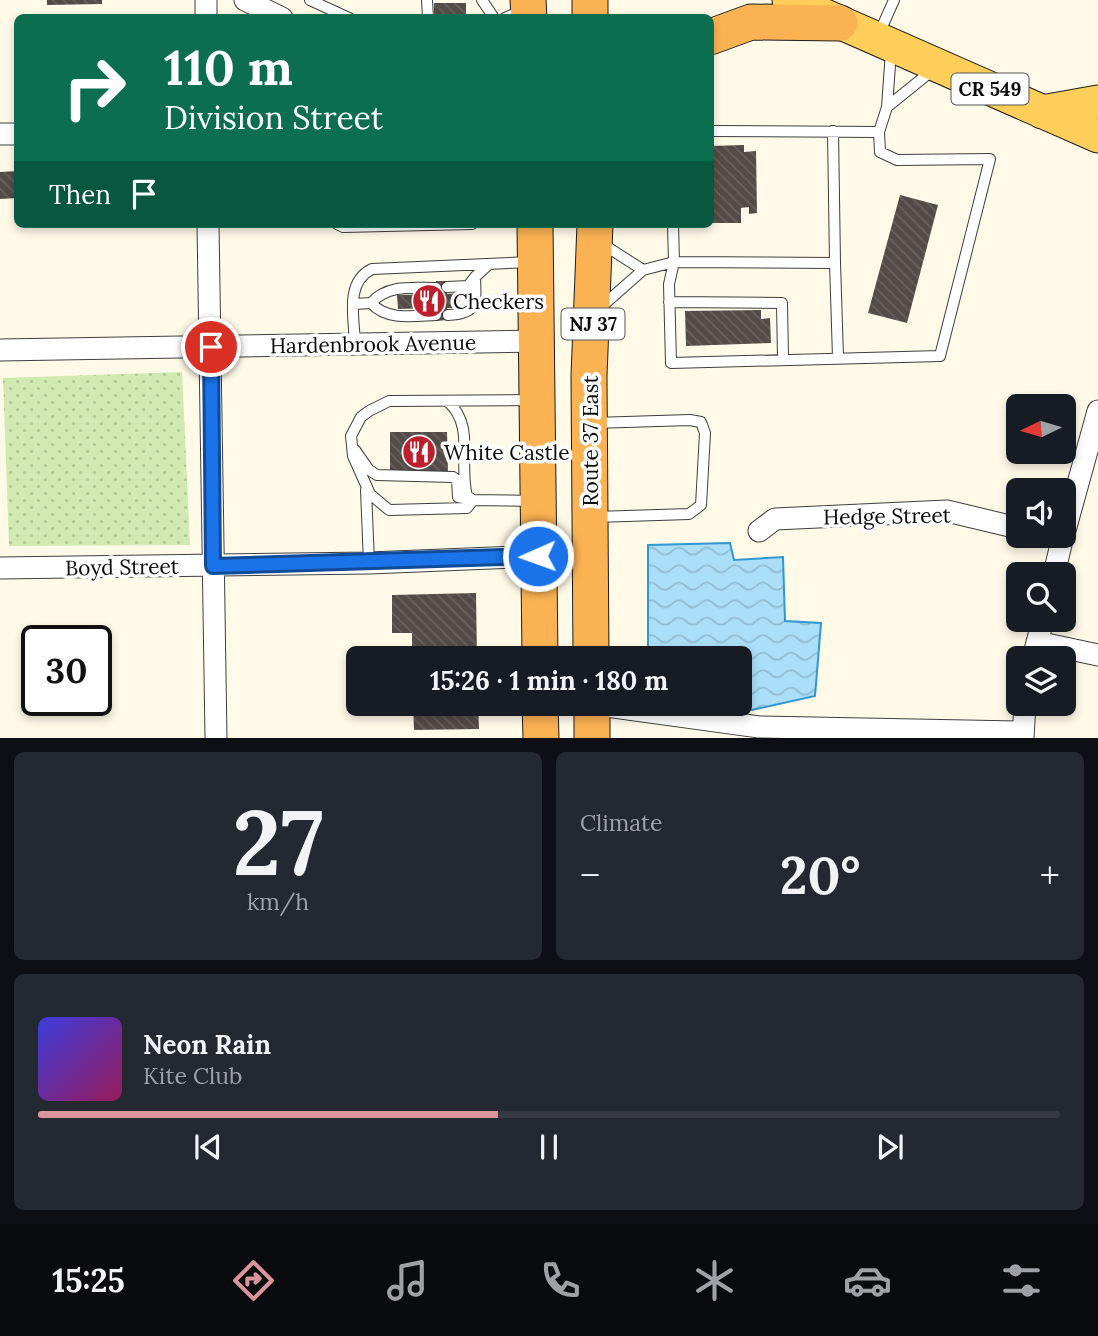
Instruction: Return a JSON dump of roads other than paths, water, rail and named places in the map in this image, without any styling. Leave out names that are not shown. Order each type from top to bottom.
[{"type":"highway","points":[[714,36],[751,22],[840,23]]},
{"type":"highway","name":"NJ 37","points":[[535,228],[540,646]]},
{"type":"highway","name":"Route 37 East","points":[[591,646],[590,423],[595,232]]},
{"type":"highway","points":[[540,716],[541,737]]},
{"type":"highway","points":[[592,716],[592,737]]},
{"type":"main road","name":"CR 549","points":[[789,0],[1098,136]]},
{"type":"main road","points":[[1042,111],[1098,102]]},
{"type":"street","points":[[244,0],[274,14]]},
{"type":"street","points":[[208,228],[216,737]]},
{"type":"street","name":"Hardenbrook Avenue","points":[[0,350],[536,341]]},
{"type":"street","points":[[1076,483],[1098,411]]},
{"type":"street","name":"Hedge Street","points":[[758,531],[775,519],[947,511],[1006,525]]},
{"type":"street","name":"Boyd Street","points":[[0,568],[369,563],[538,556]]},
{"type":"street","points":[[1076,653],[1098,655]]},
{"type":"street","points":[[679,716],[759,727],[877,733],[1023,735],[1024,716]]},
{"type":"lane","points":[[310,0],[340,14]]},
{"type":"lane","points":[[673,228],[674,262],[669,302],[671,363],[940,356],[990,159],[897,160],[880,152],[879,132],[887,107],[884,42],[893,3],[879,0]]},
{"type":"lane","points":[[320,14],[323,6]]},
{"type":"lane","points":[[887,107],[939,66]]},
{"type":"lane","points":[[714,131],[879,132]]},
{"type":"lane","points":[[833,131],[838,357]]},
{"type":"lane","points":[[595,232],[643,270]]},
{"type":"lane","points":[[355,343],[356,280],[372,269],[536,262]]},
{"type":"lane","points":[[594,313],[643,270],[674,262],[835,263]]},
{"type":"lane","points":[[371,303],[377,296],[395,288],[468,286],[481,269],[492,264]]},
{"type":"lane","points":[[354,303],[371,303],[378,311],[395,316],[460,315],[471,309],[475,298],[475,277]]},
{"type":"lane","points":[[669,302],[782,303],[783,359]]},
{"type":"lane","points":[[473,500],[467,508],[389,510],[374,500],[366,487],[351,445],[356,424],[378,405],[389,401],[536,400]]},
{"type":"lane","points":[[447,401],[458,411],[464,425],[464,485],[467,496],[473,500]]},
{"type":"lane","points":[[590,423],[690,420],[701,422],[705,433],[701,505],[689,514],[590,517]]},
{"type":"lane","points":[[453,477],[458,470],[464,425]]},
{"type":"lane","points":[[351,445],[369,470],[377,475],[453,477],[457,480],[458,497],[473,500],[538,500]]},
{"type":"lane","points":[[366,487],[369,563]]},
{"type":"water","points":[[730,543],[734,560],[783,557],[785,621],[821,623],[815,696],[752,710],[752,646],[648,646],[648,545]]},
{"type":"place","name":"Checkers","points":[[429,301]]},
{"type":"place","name":"White Castle","points":[[419,452]]}]
